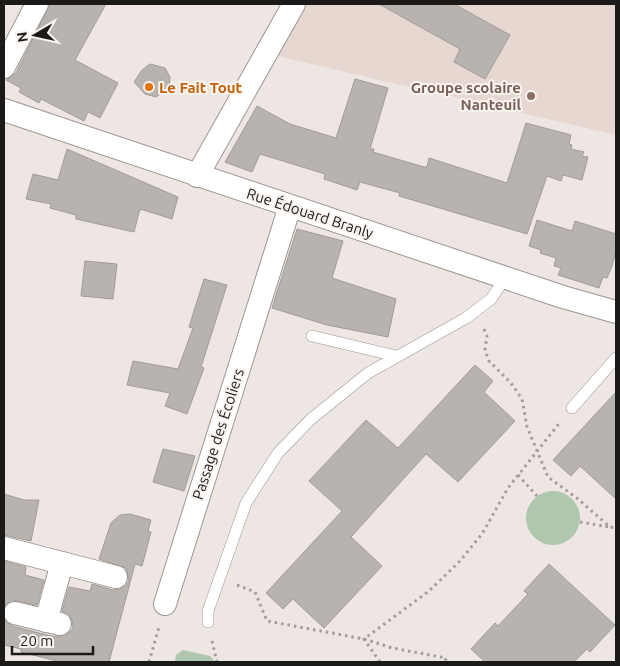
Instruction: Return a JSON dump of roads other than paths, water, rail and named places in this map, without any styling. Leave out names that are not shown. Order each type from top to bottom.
[{"type":"street","points":[[4,68],[38,4]]},
{"type":"street","points":[[197,176],[294,4]]},
{"type":"street","name":"Rue Édouard Branly","points":[[4,110],[505,278],[616,312]]},
{"type":"street","name":"Passage des Écoliers","points":[[165,604],[290,206]]},
{"type":"street","points":[[4,548],[116,577]]},
{"type":"street","points":[[15,613],[54,622],[62,563]]},
{"type":"lane","points":[[208,622],[208,611],[246,503],[278,452],[342,393],[396,356],[419,345],[477,310],[491,299],[505,278]]},
{"type":"lane","points":[[312,336],[396,356]]},
{"type":"lane","points":[[572,408],[616,358]]},
{"type":"place","name":"Le Fait Tout","points":[[149,87]]},
{"type":"place","name":"Groupe scolaire Nanteuil","points":[[531,96]]}]
